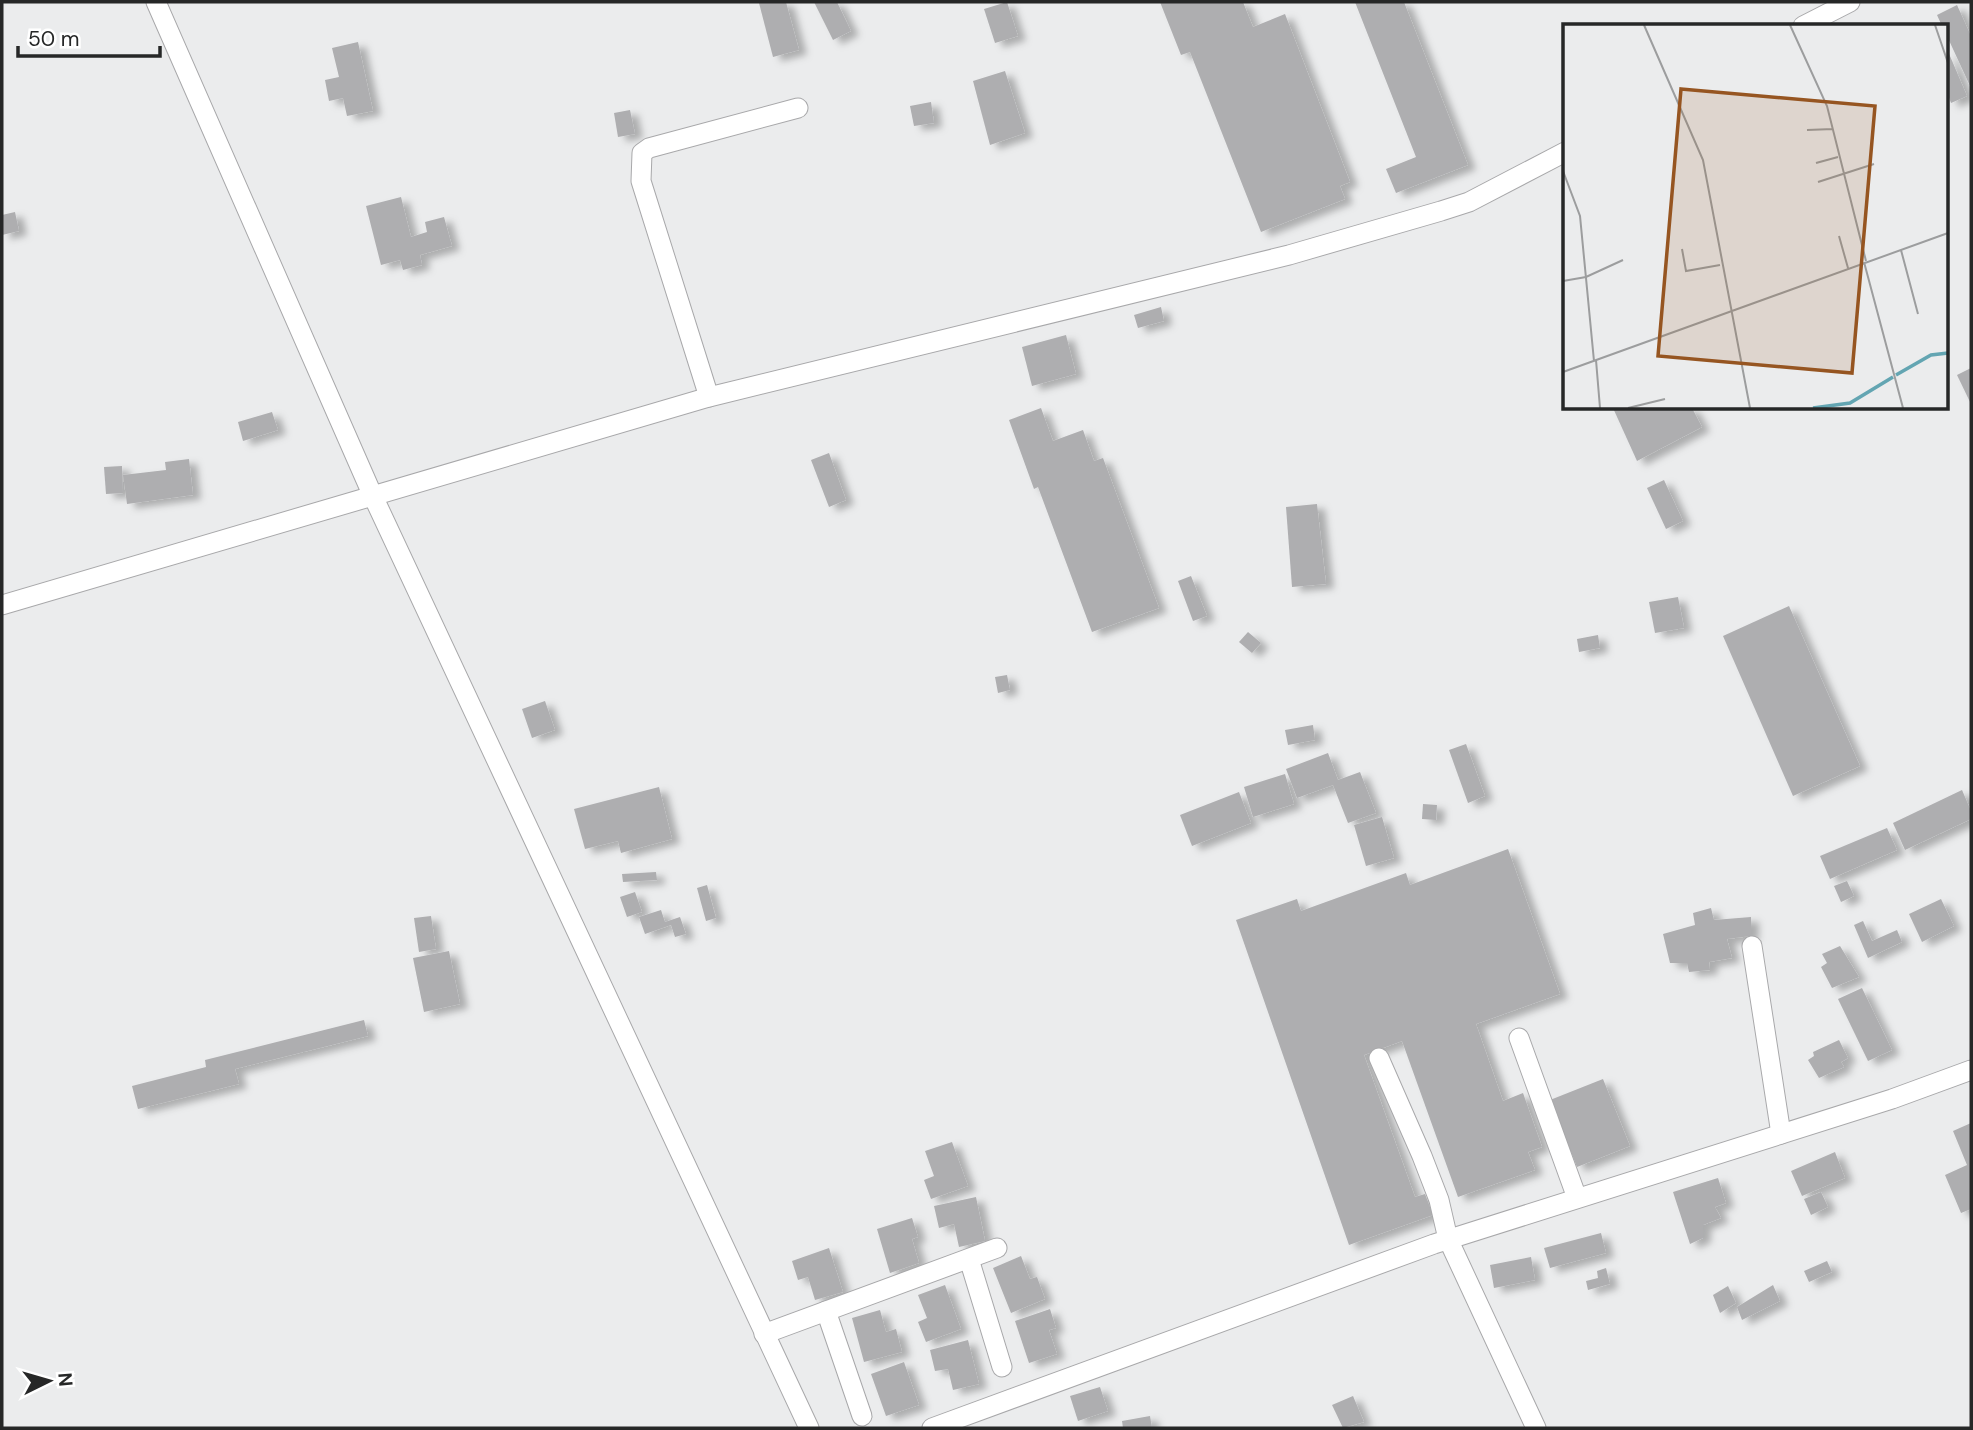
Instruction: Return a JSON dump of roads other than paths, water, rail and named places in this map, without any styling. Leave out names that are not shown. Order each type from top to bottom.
[{"type":"street","points":[[156,2],[372,494],[810,1428]]},
{"type":"street","points":[[1807,24],[1850,2]]},
{"type":"street","points":[[709,397],[641,181],[642,153],[649,148],[798,108]]},
{"type":"street","points":[[2,605],[709,397],[1262,261],[1441,211],[1469,202],[1563,153]]},
{"type":"street","points":[[1752,946],[1781,1134]]},
{"type":"street","points":[[1519,1038],[1577,1198]]},
{"type":"street","points":[[1379,1058],[1426,1167],[1448,1239],[1536,1428]]},
{"type":"street","points":[[932,1428],[1448,1239],[1947,1081],[1971,1070]]},
{"type":"street","points":[[764,1334],[997,1248]]},
{"type":"street","points":[[969,1259],[1002,1367]]},
{"type":"street","points":[[826,1311],[862,1416]]}]
